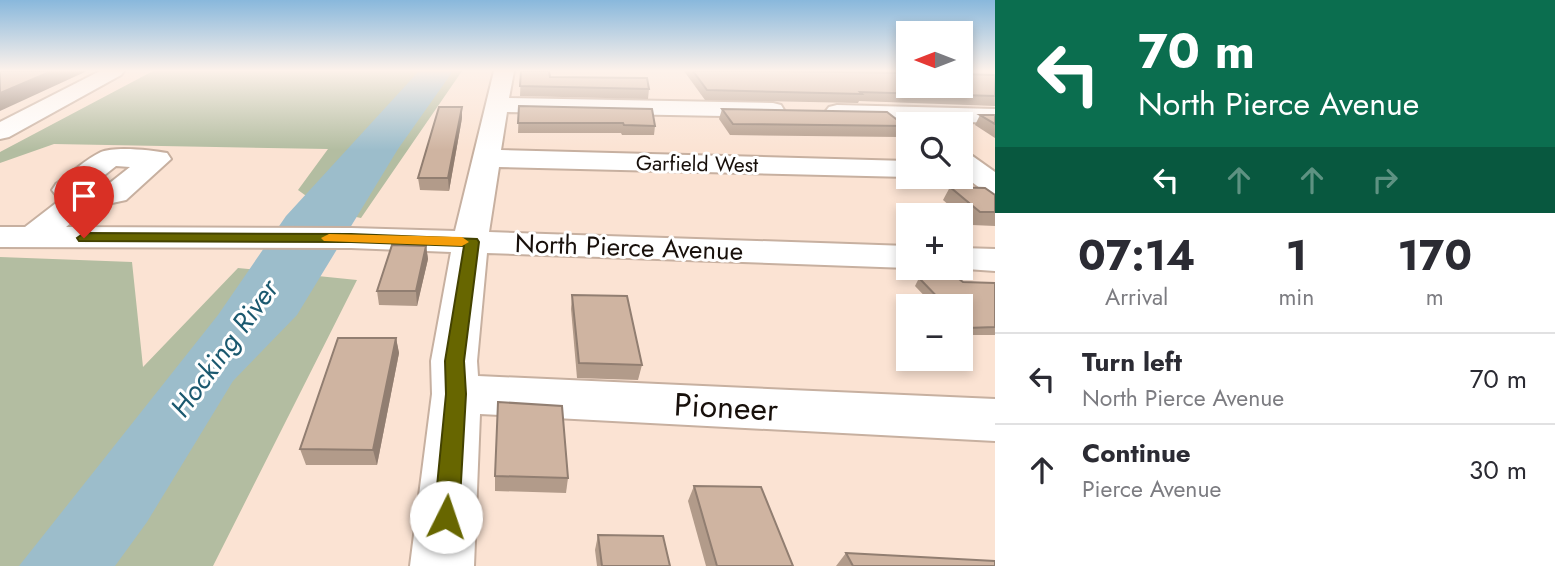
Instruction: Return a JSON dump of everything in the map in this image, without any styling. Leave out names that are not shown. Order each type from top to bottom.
[{"type":"street","points":[[0,132],[65,97]]},
{"type":"street","points":[[442,566],[456,394],[454,361],[486,158],[499,97]]},
{"type":"street","points":[[625,97],[896,119]]},
{"type":"street","points":[[871,97],[896,116]]},
{"type":"street","points":[[973,117],[995,116]]},
{"type":"street","name":"Garfield West","points":[[486,158],[896,169]]},
{"type":"street","points":[[16,237],[79,200]]},
{"type":"street","name":"North Pierce Avenue","points":[[16,237],[351,238],[896,257]]},
{"type":"street","points":[[973,259],[995,260]]},
{"type":"street","name":"Pioneer","points":[[456,394],[995,420]]},
{"type":"green space","points":[[103,97],[444,97],[361,218],[327,211],[298,190],[328,149],[54,144],[0,163],[0,152]]},
{"type":"green space","points":[[0,257],[132,262],[143,367],[238,268],[357,280],[213,566],[0,566]]},
{"type":"water","name":"Hocking River","points":[[395,97],[434,97],[398,149],[297,315],[233,381],[147,522],[115,566],[19,566],[218,315],[286,216]]},
{"type":"building","points":[[519,106],[652,109],[655,126],[623,123],[518,123]]},
{"type":"building","points":[[439,107],[462,107],[448,178],[418,178]]},
{"type":"building","points":[[722,109],[887,112],[896,119],[896,126],[733,124]]},
{"type":"building","points":[[980,115],[995,115],[995,124]]},
{"type":"building","points":[[985,188],[995,195],[995,212],[980,212],[973,203],[969,203],[952,189]]},
{"type":"building","points":[[392,245],[426,246],[416,291],[377,291]]},
{"type":"building","points":[[921,280],[995,283],[995,327],[973,328],[973,294],[934,294]]},
{"type":"building","points":[[572,295],[627,296],[642,365],[579,363]]},
{"type":"building","points":[[338,338],[396,338],[373,450],[300,449]]},
{"type":"building","points":[[498,402],[562,406],[568,478],[495,476]]},
{"type":"building","points":[[694,486],[761,487],[793,566],[717,566]]},
{"type":"building","points":[[598,535],[663,536],[670,566],[602,566]]},
{"type":"building","points":[[846,553],[995,561],[995,566],[853,566]]},
{"type":"slow traffic","points":[[329,238],[462,242]]},
{"type":"route","points":[[84,238],[351,238],[472,242],[454,361],[456,394],[446,517]]}]
